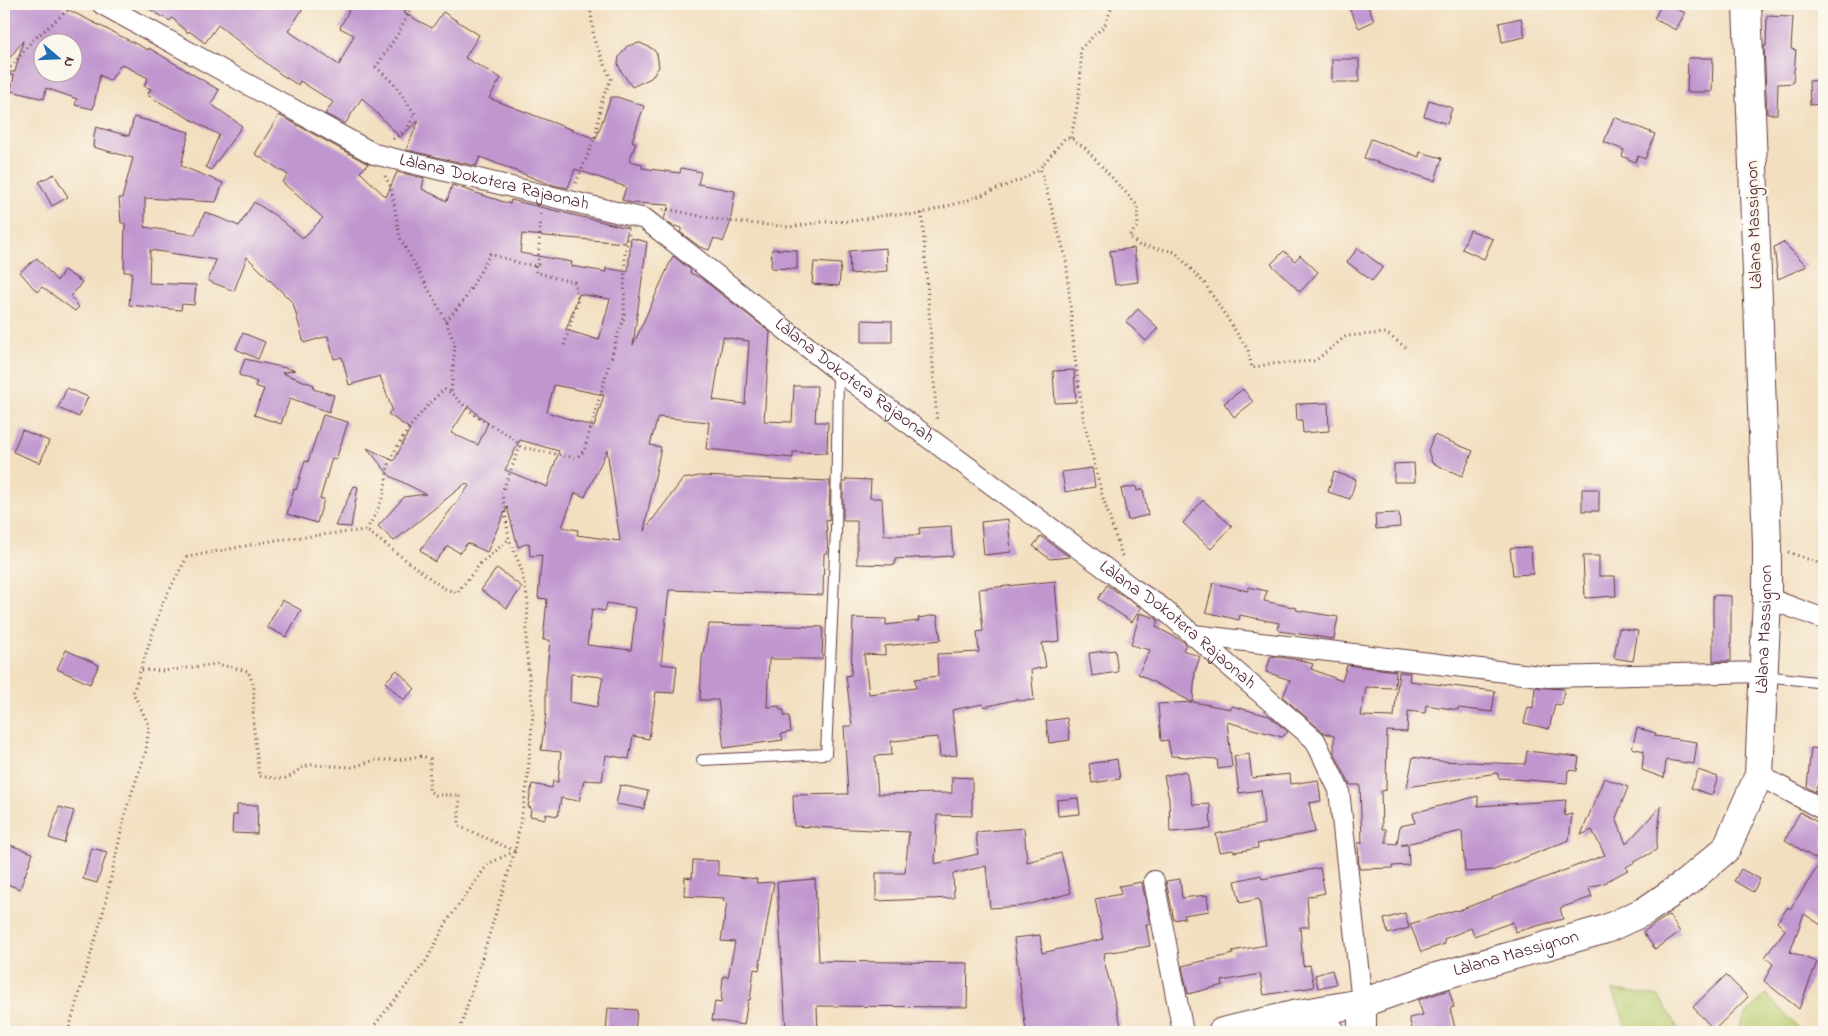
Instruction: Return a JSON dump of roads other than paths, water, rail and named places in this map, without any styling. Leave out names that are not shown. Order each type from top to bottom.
[{"type":"main road","name":"Làlana Massignon","points":[[1222,1032],[1293,1015],[1362,1003],[1433,978],[1606,929],[1645,911],[1686,883],[1726,848],[1759,775],[1767,598],[1767,543],[1747,4]]},
{"type":"main road","points":[[1362,1003],[1362,1032]]},
{"type":"main road","points":[[1293,1015],[1331,1032]]},
{"type":"street","name":"Làlana Dokotera Rajaonah","points":[[102,4],[374,154],[544,196],[639,217],[938,445],[1132,588],[1161,607],[1315,740],[1339,790],[1362,1003]]},
{"type":"street","points":[[1767,598],[1824,619]]},
{"type":"street","points":[[1194,635],[1548,677],[1764,674]]},
{"type":"street","points":[[1759,775],[1824,810]]},
{"type":"street","points":[[1154,881],[1183,1032]]},
{"type":"lane","points":[[702,760],[826,754],[836,531],[838,370]]},
{"type":"lane","points":[[1764,674],[1824,683]]}]
